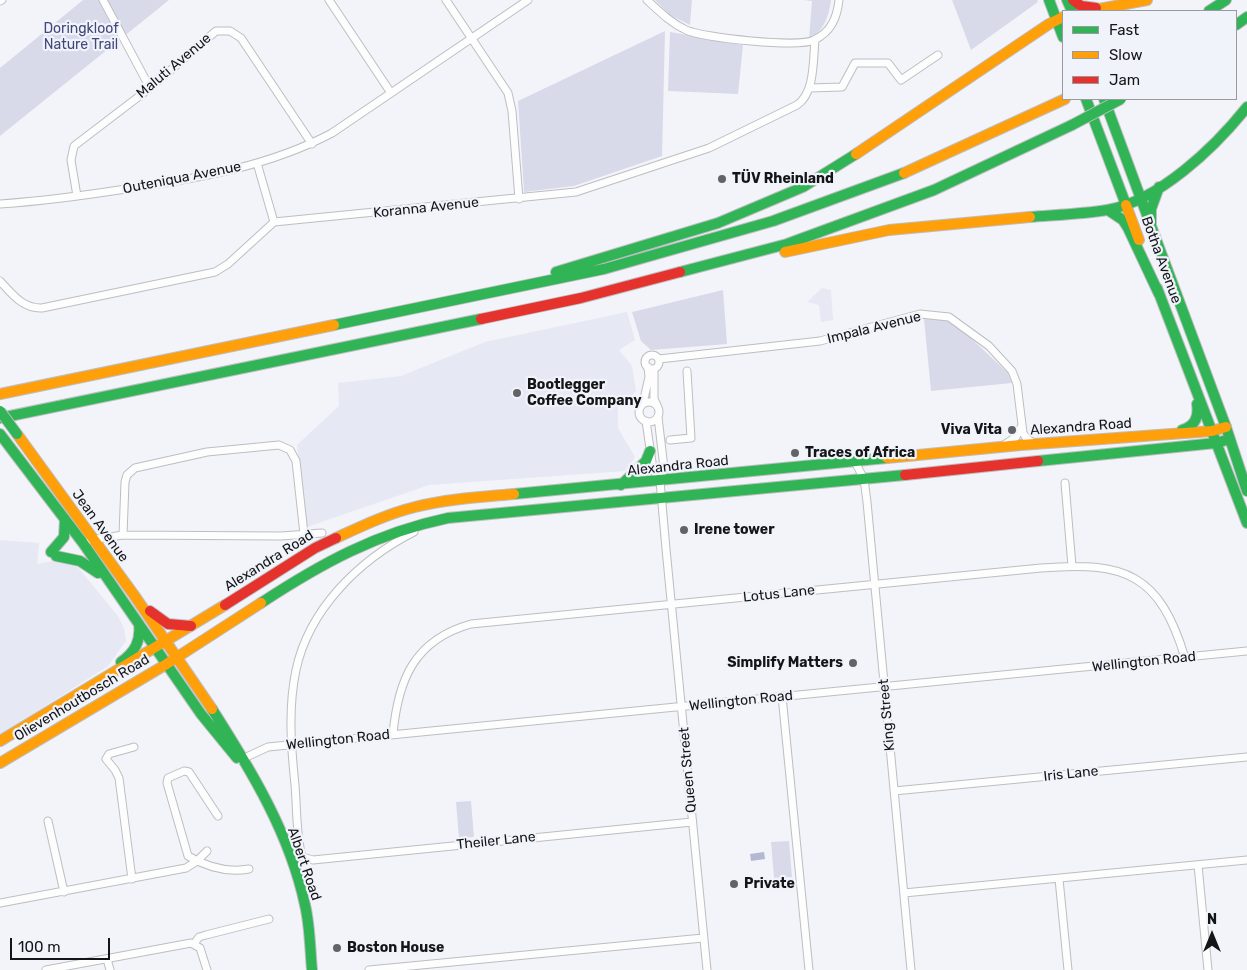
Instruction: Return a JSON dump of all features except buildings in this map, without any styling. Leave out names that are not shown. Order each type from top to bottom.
[{"type":"main road","points":[[1050,0],[1060,18],[1062,31]]},
{"type":"main road","points":[[1073,0],[1086,7],[1103,8]]},
{"type":"main road","points":[[1093,10],[1147,0]]},
{"type":"main road","points":[[1211,10],[1226,0]]},
{"type":"main road","points":[[472,296],[698,230],[750,211],[792,192],[876,142],[1060,18]]},
{"type":"main road","points":[[0,394],[604,269],[773,221],[922,167],[1063,100]]},
{"type":"main road","name":"Botha Avenue","points":[[1086,100],[1189,376],[1247,523]]},
{"type":"main road","name":"Botha Avenue","points":[[1104,100],[1226,427],[1247,491]]},
{"type":"main road","points":[[0,418],[581,298],[787,244],[934,190],[1072,126],[1119,100]]},
{"type":"main road","points":[[646,282],[685,278],[872,233],[932,225],[1108,210],[1126,205],[1141,199],[1159,187],[1214,146],[1227,134],[1247,108]]},
{"type":"main road","points":[[1151,228],[1150,209],[1159,187]]},
{"type":"main road","points":[[1108,210],[1123,220],[1128,228],[1159,294]]},
{"type":"main road","points":[[1146,436],[1188,428],[1196,421],[1199,410],[1189,376]]},
{"type":"main road","name":"Jean Avenue","points":[[0,411],[88,541],[108,582],[156,647],[166,664]]},
{"type":"main road","name":"Alexandra Road","points":[[167,641],[315,548],[352,528],[393,513],[443,501],[999,447],[1212,431],[1226,427]]},
{"type":"main road","name":"Jean Avenue","points":[[2,437],[64,519],[88,541],[127,586],[178,657]]},
{"type":"main road","points":[[1096,439],[1105,443],[1126,443],[1131,451]]},
{"type":"main road","name":"Alexandra Road","points":[[178,657],[322,567],[366,542],[409,525],[448,518],[661,496],[864,479],[1230,439]]},
{"type":"main road","points":[[620,485],[646,461],[650,451]]},
{"type":"main road","points":[[64,519],[64,537],[54,554],[85,562],[108,582]]},
{"type":"main road","points":[[127,586],[160,620],[170,624],[192,626]]},
{"type":"main road","points":[[74,696],[134,651],[140,640],[139,624]]},
{"type":"main road","name":"Olievenhoutbosch Road","points":[[0,740],[167,641]]},
{"type":"main road","name":"Olievenhoutbosch Road","points":[[0,763],[178,657]]},
{"type":"main road","name":"Albert Road","points":[[178,657],[250,774],[275,822],[301,889],[306,910],[312,970]]},
{"type":"main road","name":"Albert Road","points":[[166,664],[201,714],[241,759]]},
{"type":"street","points":[[102,0],[150,88]]},
{"type":"street","points":[[329,0],[391,93]]},
{"type":"street","points":[[446,0],[508,93],[519,199]]},
{"type":"street","name":"Outeniqua Avenue","points":[[0,204],[77,196],[194,179],[257,163],[312,144],[528,0]]},
{"type":"street","points":[[647,0],[676,25],[698,34],[800,44],[815,40],[831,26],[837,15],[838,0]]},
{"type":"street","name":"Maluti Avenue","points":[[77,196],[71,160],[74,146],[150,88],[210,34],[223,30],[230,31],[241,38],[312,144]]},
{"type":"street","points":[[815,40],[809,88],[842,87],[852,66],[857,62],[888,63],[902,80],[938,54]]},
{"type":"street","name":"Koranna Avenue","points":[[274,222],[576,192],[709,148],[796,105],[804,98],[809,88]]},
{"type":"street","points":[[0,281],[23,304],[42,308],[215,272],[228,264],[274,222],[257,163]]},
{"type":"street","name":"Impala Avenue","points":[[659,359],[820,341],[920,314],[935,315],[955,320],[989,346],[1010,367],[1017,384],[1021,426]]},
{"type":"street","points":[[651,368],[658,366],[659,359],[655,356],[648,356],[645,362],[651,368],[654,399],[660,412],[658,417],[664,468],[660,481]]},
{"type":"street","points":[[651,368],[639,413],[646,421],[652,469],[660,481]]},
{"type":"street","points":[[670,440],[691,438],[687,371]]},
{"type":"street","points":[[643,403],[652,402],[657,405]]},
{"type":"street","points":[[646,421],[654,421],[658,417]]},
{"type":"street","points":[[1021,426],[1027,439],[1036,444]]},
{"type":"street","points":[[999,447],[1016,438],[1021,426]]},
{"type":"street","points":[[123,535],[126,476],[135,468],[207,452],[279,445],[290,450],[296,461],[304,534]]},
{"type":"street","name":"King Street","points":[[855,462],[864,479],[911,970]]},
{"type":"street","name":"Queen Street","points":[[660,481],[707,970]]},
{"type":"street","points":[[1064,483],[1072,566]]},
{"type":"street","points":[[291,745],[292,698],[296,669],[317,619],[331,599],[360,567],[378,553],[414,532]]},
{"type":"street","name":"Alexandra Road","points":[[88,541],[123,535],[281,536],[322,533]]},
{"type":"street","name":"Lotus Lane","points":[[393,734],[397,698],[407,672],[425,649],[452,630],[479,623],[875,584],[1072,566],[1098,566],[1117,570],[1128,574],[1143,584],[1158,599],[1173,622],[1185,658]]},
{"type":"street","name":"Wellington Road","points":[[241,759],[264,748],[393,734],[1247,651]]},
{"type":"street","points":[[782,696],[809,970]]},
{"type":"street","name":"Albert Road","points":[[291,745],[301,854]]},
{"type":"street","points":[[132,879],[118,787],[119,778],[107,756],[134,747]]},
{"type":"street","name":"Iris Lane","points":[[894,791],[1247,757]]},
{"type":"street","points":[[218,816],[189,772],[184,771],[168,778],[186,854],[198,861],[222,870],[234,872],[249,869]]},
{"type":"street","points":[[48,821],[64,892]]},
{"type":"street","name":"Theiler Lane","points":[[301,854],[304,858],[313,860],[692,822]]},
{"type":"street","points":[[0,903],[186,868],[198,861],[207,850]]},
{"type":"street","points":[[904,893],[1247,860]]},
{"type":"street","points":[[1198,866],[1208,970]]},
{"type":"street","points":[[1059,879],[1068,970]]},
{"type":"street","points":[[46,970],[194,944],[206,935],[269,919]]},
{"type":"street","points":[[370,970],[704,938]]},
{"type":"street","points":[[194,944],[200,948],[207,970]]},
{"type":"street","points":[[107,959],[110,970]]},
{"type":"shaded area","points":[[822,288],[831,290],[833,320],[821,322],[819,305],[807,302]]},
{"type":"shaded area","points":[[627,312],[635,340],[619,350],[632,366],[636,391],[630,398],[618,400],[618,428],[635,457],[625,471],[429,485],[307,527],[297,445],[339,406],[338,383],[401,376],[485,342]]},
{"type":"shaded area","points":[[0,540],[39,543],[37,564],[58,560],[76,565],[118,616],[124,628],[126,641],[108,666],[0,735]]},
{"type":"green space","name":"Doringkloof Nature Trail","points":[[83,0],[169,0],[0,136],[0,68]]},
{"type":"green space","points":[[655,0],[692,0],[690,25],[670,15]]},
{"type":"green space","points":[[803,0],[831,0],[825,22],[818,32],[809,39],[812,1]]},
{"type":"green space","points":[[952,0],[1037,0],[1038,2],[971,50]]},
{"type":"green space","points":[[665,31],[662,156],[574,186],[524,192],[518,101]]},
{"type":"green space","points":[[670,32],[743,45],[738,94],[668,91]]},
{"type":"green space","points":[[723,290],[727,344],[651,350],[641,341],[632,312]]},
{"type":"green space","points":[[924,319],[948,320],[958,326],[1008,373],[1012,383],[931,391]]},
{"type":"green space","points":[[471,801],[474,837],[459,838],[456,802]]},
{"type":"green space","points":[[789,841],[792,877],[774,878],[771,842]]},
{"type":"water","points":[[764,852],[765,859],[751,861],[750,854]]},
{"type":"traffic: fast","points":[[1049,0],[1062,34]]},
{"type":"traffic: fast","points":[[1067,0],[1072,10]]},
{"type":"traffic: fast","points":[[1211,10],[1226,0]]},
{"type":"traffic: fast","points":[[1237,24],[1247,17]]},
{"type":"traffic: fast","points":[[1086,100],[1126,205]]},
{"type":"traffic: fast","points":[[1104,100],[1141,199]]},
{"type":"traffic: fast","points":[[1072,125],[1119,100]]},
{"type":"traffic: fast","points":[[1030,217],[1107,210],[1127,205],[1146,196],[1185,170],[1219,139],[1247,107]]},
{"type":"traffic: fast","points":[[680,272],[787,244],[934,190],[1072,125]]},
{"type":"traffic: fast","points":[[556,272],[718,223],[803,187],[856,154]]},
{"type":"traffic: fast","points":[[334,325],[604,269],[773,221],[904,173]]},
{"type":"traffic: fast","points":[[1151,228],[1151,209],[1159,187]]},
{"type":"traffic: fast","points":[[1141,199],[1226,427],[1247,491]]},
{"type":"traffic: fast","points":[[1108,210],[1123,220],[1128,228],[1159,294]]},
{"type":"traffic: fast","points":[[1157,288],[1247,523]]},
{"type":"traffic: fast","points":[[0,418],[481,319]]},
{"type":"traffic: fast","points":[[1182,430],[1190,426],[1197,417],[1197,404]]},
{"type":"traffic: fast","points":[[0,411],[17,434]]},
{"type":"traffic: fast","points":[[0,434],[83,543],[201,714],[237,758]]},
{"type":"traffic: fast","points":[[1038,461],[1216,443],[1230,439]]},
{"type":"traffic: fast","points":[[621,485],[646,461],[650,451]]},
{"type":"traffic: fast","points":[[514,494],[887,458]]},
{"type":"traffic: fast","points":[[261,603],[328,562],[351,551],[397,532],[448,518],[905,475]]},
{"type":"traffic: fast","points":[[51,552],[64,537],[65,519]]},
{"type":"traffic: fast","points":[[56,556],[80,561],[98,573]]},
{"type":"traffic: fast","points":[[121,662],[136,646],[139,636],[139,624]]},
{"type":"traffic: fast","points":[[212,709],[255,779],[290,853],[307,913],[312,970]]},
{"type":"traffic: slow","points":[[1093,10],[1147,0]]},
{"type":"traffic: slow","points":[[856,154],[1049,24],[1062,18]]},
{"type":"traffic: slow","points":[[904,173],[1063,100]]},
{"type":"traffic: slow","points":[[1126,205],[1139,240]]},
{"type":"traffic: slow","points":[[785,252],[889,230],[1030,217]]},
{"type":"traffic: slow","points":[[0,394],[334,325]]},
{"type":"traffic: slow","points":[[887,458],[1021,445],[1212,431],[1226,427]]},
{"type":"traffic: slow","points":[[17,434],[134,595],[212,709]]},
{"type":"traffic: slow","points":[[336,538],[385,517],[427,504],[514,494]]},
{"type":"traffic: slow","points":[[0,763],[165,665],[261,603]]},
{"type":"traffic: slow","points":[[0,741],[225,605]]},
{"type":"traffic: jam","points":[[1073,0],[1081,6],[1096,8]]},
{"type":"traffic: jam","points":[[481,319],[581,298],[680,272]]},
{"type":"traffic: jam","points":[[905,475],[1038,461]]},
{"type":"traffic: jam","points":[[225,605],[315,548],[336,538]]},
{"type":"traffic: jam","points":[[150,611],[168,624],[191,626]]},
{"type":"place","name":"TÜV Rheinland","points":[[722,179]]},
{"type":"place","name":"Bootlegger Coffee Company","points":[[517,393]]},
{"type":"place","name":"Viva Vita","points":[[1012,430]]},
{"type":"place","name":"Traces of Africa","points":[[795,453]]},
{"type":"place","name":"Irene tower","points":[[684,530]]},
{"type":"place","name":"Simplify Matters","points":[[853,663]]},
{"type":"place","name":"Private","points":[[734,884]]},
{"type":"place","name":"Boston House","points":[[337,948]]}]
